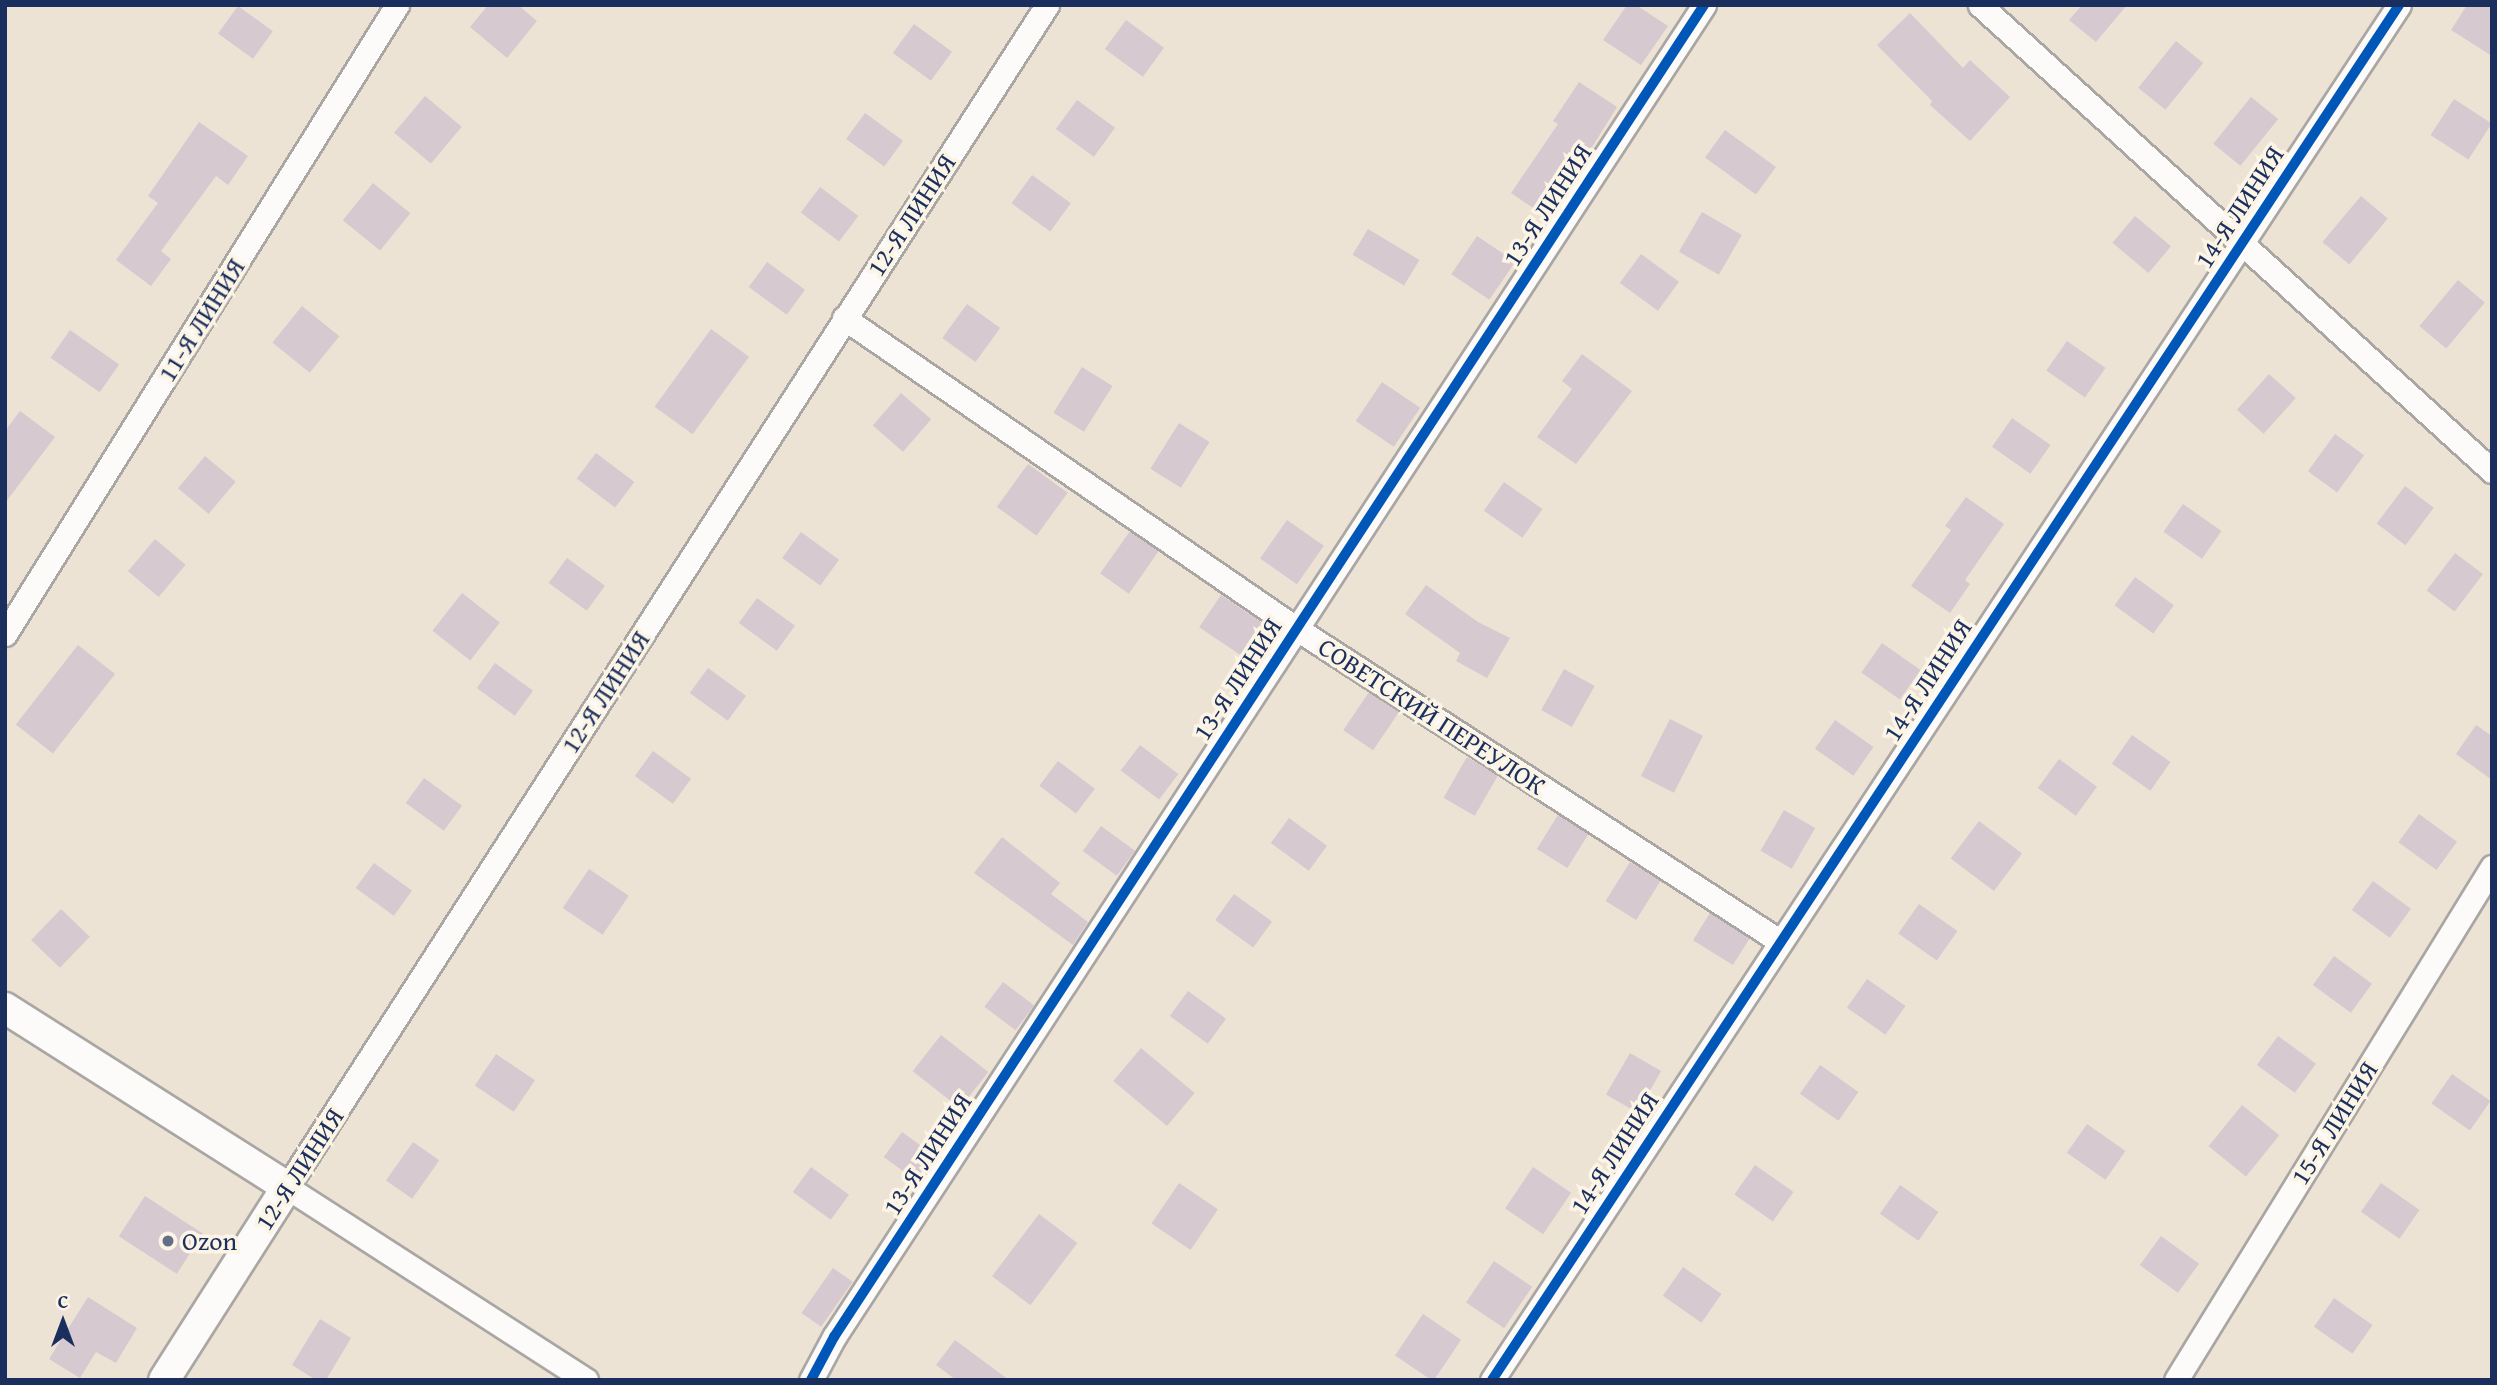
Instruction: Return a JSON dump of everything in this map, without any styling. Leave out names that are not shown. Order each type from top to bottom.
[{"type":"street","name":"11-Я ЛИНИЯ","points":[[5,634],[397,5]]},
{"type":"street","name":"12-Я ЛИНИЯ","points":[[164,1380],[1047,5]]},
{"type":"street","name":"13-Я ЛИНИЯ","points":[[811,1380],[842,1325],[1704,5]]},
{"type":"street","points":[[1980,5],[2492,471]]},
{"type":"street","name":"14-Я ЛИНИЯ","points":[[1492,1380],[2399,5]]},
{"type":"street","name":"СОВЕТСКИЙ ПЕРЕУЛОК","points":[[844,318],[1297,629],[1781,942]]},
{"type":"street","name":"15-Я ЛИНИЯ","points":[[2176,1380],[2492,867]]},
{"type":"street","points":[[5,1008],[586,1380]]},
{"type":"building","points":[[488,5],[518,5],[537,21],[507,58],[470,27]]},
{"type":"building","points":[[1627,5],[1636,5],[1668,26],[1641,65],[1603,40]]},
{"type":"building","points":[[2082,5],[2127,5],[2096,42],[2069,20]]},
{"type":"building","points":[[2467,5],[2492,5],[2492,56],[2451,30]]},
{"type":"building","points":[[238,6],[273,31],[253,59],[218,34]]},
{"type":"building","points":[[1910,13],[1963,68],[1970,60],[2010,97],[1970,141],[1930,105],[1932,101],[1877,45]]},
{"type":"building","points":[[1126,20],[1164,48],[1143,77],[1105,49]]},
{"type":"building","points":[[914,24],[952,52],[931,81],[893,53]]},
{"type":"building","points":[[2176,41],[2203,63],[2165,110],[2138,88]]},
{"type":"building","points":[[1579,82],[1617,107],[1548,218],[1511,193],[1558,124],[1553,121]]},
{"type":"building","points":[[425,96],[462,127],[431,164],[394,133]]},
{"type":"building","points":[[2251,97],[2278,119],[2240,166],[2213,144]]},
{"type":"building","points":[[2454,99],[2492,124],[2468,160],[2431,135]]},
{"type":"building","points":[[1077,100],[1115,128],[1094,157],[1056,129]]},
{"type":"building","points":[[865,113],[903,141],[884,167],[846,139]]},
{"type":"building","points":[[199,122],[248,156],[228,185],[216,176],[161,251],[171,259],[151,286],[116,260],[158,203],[148,196]]},
{"type":"building","points":[[1725,130],[1776,167],[1756,195],[1705,158]]},
{"type":"building","points":[[1032,175],[1071,203],[1050,232],[1011,203]]},
{"type":"building","points":[[373,183],[410,213],[380,251],[343,220]]},
{"type":"building","points":[[820,187],[858,216],[839,241],[801,213]]},
{"type":"building","points":[[2361,196],[2388,218],[2349,264],[2322,242]]},
{"type":"building","points":[[1702,212],[1742,235],[1719,275],[1679,252]]},
{"type":"building","points":[[2135,216],[2171,246],[2149,273],[2113,243]]},
{"type":"building","points":[[1368,229],[1419,260],[1404,286],[1353,255]]},
{"type":"building","points":[[1477,236],[1515,262],[1489,300],[1451,274]]},
{"type":"building","points":[[1641,254],[1679,282],[1658,311],[1620,283]]},
{"type":"building","points":[[767,262],[805,290],[787,315],[749,287]]},
{"type":"building","points":[[2458,280],[2485,302],[2446,348],[2419,326]]},
{"type":"building","points":[[967,304],[1000,328],[975,362],[942,338]]},
{"type":"building","points":[[302,306],[339,336],[310,373],[272,343]]},
{"type":"building","points":[[711,329],[749,357],[693,434],[655,407]]},
{"type":"building","points":[[70,330],[119,364],[100,392],[50,358]]},
{"type":"building","points":[[2067,341],[2106,368],[2085,397],[2046,370]]},
{"type":"building","points":[[1582,354],[1632,391],[1576,464],[1537,437],[1572,389],[1562,381]]},
{"type":"building","points":[[1082,367],[1113,386],[1084,432],[1053,413]]},
{"type":"building","points":[[2269,374],[2296,398],[2264,434],[2237,410]]},
{"type":"building","points":[[1382,382],[1420,408],[1394,447],[1356,421]]},
{"type":"building","points":[[901,393],[931,419],[903,452],[873,425]]},
{"type":"building","points":[[20,411],[55,437],[5,503],[5,431]]},
{"type":"building","points":[[2012,418],[2051,445],[2030,474],[1992,447]]},
{"type":"building","points":[[1179,423],[1210,442],[1181,488],[1150,469]]},
{"type":"building","points":[[2335,434],[2364,455],[2337,492],[2308,471]]},
{"type":"building","points":[[596,453],[634,482],[615,507],[577,479]]},
{"type":"building","points":[[205,456],[236,482],[209,514],[178,488]]},
{"type":"building","points":[[1028,464],[1068,493],[1036,536],[997,507]]},
{"type":"building","points":[[1504,482],[1543,509],[1522,538],[1484,511]]},
{"type":"building","points":[[2405,486],[2434,508],[2405,545],[2377,524]]},
{"type":"building","points":[[1966,497],[2004,524],[1965,580],[1970,584],[1950,613],[1911,586],[1951,530],[1945,526]]},
{"type":"building","points":[[2183,504],[2222,531],[2202,559],[2163,532]]},
{"type":"building","points":[[1287,520],[1324,546],[1297,584],[1260,559]]},
{"type":"building","points":[[1130,531],[1159,551],[1129,594],[1100,574]]},
{"type":"building","points":[[801,532],[839,560],[820,586],[782,558]]},
{"type":"building","points":[[155,539],[186,565],[159,597],[128,571]]},
{"type":"building","points":[[2455,553],[2483,574],[2455,612],[2427,591]]},
{"type":"building","points":[[567,558],[605,586],[587,611],[549,583]]},
{"type":"building","points":[[2135,577],[2174,605],[2153,634],[2114,605]]},
{"type":"building","points":[[1426,585],[1478,622],[1510,638],[1487,678],[1456,661],[1460,653],[1405,614]]},
{"type":"building","points":[[462,593],[500,623],[470,660],[432,631]]},
{"type":"building","points":[[1221,595],[1277,633],[1256,665],[1199,627]]},
{"type":"building","points":[[757,598],[795,626],[777,651],[739,623]]},
{"type":"building","points":[[1882,643],[1921,670],[1900,699],[1861,672]]},
{"type":"building","points":[[78,645],[115,674],[53,754],[16,725]]},
{"type":"building","points":[[495,663],[533,691],[515,716],[477,688]]},
{"type":"building","points":[[708,668],[746,696],[728,721],[690,693]]},
{"type":"building","points":[[1564,669],[1595,686],[1572,727],[1541,710]]},
{"type":"building","points":[[1369,692],[1399,712],[1373,750],[1343,730]]},
{"type":"building","points":[[1670,719],[1703,736],[1674,793],[1641,776]]},
{"type":"building","points":[[1835,720],[1874,747],[1853,776],[1815,749]]},
{"type":"building","points":[[2476,725],[2492,736],[2492,780],[2456,754]]},
{"type":"building","points":[[2132,735],[2171,762],[2150,791],[2112,764]]},
{"type":"building","points":[[1140,745],[1178,774],[1159,799],[1121,771]]},
{"type":"building","points":[[653,751],[691,779],[673,804],[635,776]]},
{"type":"building","points":[[1467,757],[1498,775],[1475,816],[1444,798]]},
{"type":"building","points":[[2059,759],[2097,787],[2076,816],[2038,788]]},
{"type":"building","points":[[1058,761],[1095,789],[1076,813],[1039,786]]},
{"type":"building","points":[[424,778],[462,806],[444,831],[406,803]]},
{"type":"building","points":[[1784,810],[1815,828],[1792,869],[1760,851]]},
{"type":"building","points":[[2419,814],[2457,842],[2436,870],[2398,842]]},
{"type":"building","points":[[1558,815],[1589,834],[1567,868],[1537,849]]},
{"type":"building","points":[[1289,818],[1327,846],[1309,871],[1271,843]]},
{"type":"building","points":[[1979,821],[2022,853],[1994,891],[1951,859]]},
{"type":"building","points":[[1101,826],[1135,851],[1117,876],[1083,851]]},
{"type":"building","points":[[1002,837],[1060,883],[1051,894],[1088,922],[1073,945],[974,873]]},
{"type":"building","points":[[1630,862],[1661,881],[1636,920],[1606,901]]},
{"type":"building","points":[[374,863],[412,891],[394,916],[356,888]]},
{"type":"building","points":[[589,869],[629,896],[603,935],[563,908]]},
{"type":"building","points":[[2373,881],[2411,909],[2390,938],[2352,910]]},
{"type":"building","points":[[1234,894],[1272,922],[1253,948],[1215,920]]},
{"type":"building","points":[[1919,904],[1958,931],[1937,960],[1898,933]]},
{"type":"building","points":[[61,909],[90,937],[60,968],[31,940]]},
{"type":"building","points":[[1710,913],[1750,938],[1733,965],[1693,940]]},
{"type":"building","points":[[2334,956],[2372,984],[2351,1013],[2313,985]]},
{"type":"building","points":[[1867,979],[1906,1006],[1885,1035],[1847,1008]]},
{"type":"building","points":[[1003,982],[1034,1005],[1015,1030],[984,1007]]},
{"type":"building","points":[[1188,991],[1226,1019],[1208,1044],[1170,1016]]},
{"type":"building","points":[[941,1035],[988,1072],[960,1108],[913,1071]]},
{"type":"building","points":[[2278,1036],[2316,1064],[2295,1093],[2257,1065]]},
{"type":"building","points":[[1141,1048],[1195,1093],[1167,1126],[1113,1081]]},
{"type":"building","points":[[1630,1053],[1661,1071],[1637,1113],[1606,1095]]},
{"type":"building","points":[[496,1054],[535,1080],[514,1112],[475,1086]]},
{"type":"building","points":[[1820,1065],[1859,1092],[1838,1121],[1800,1094]]},
{"type":"building","points":[[2452,1074],[2491,1101],[2470,1130],[2431,1103]]},
{"type":"building","points":[[2242,1105],[2279,1135],[2246,1176],[2209,1146]]},
{"type":"building","points":[[2087,1124],[2126,1151],[2105,1180],[2067,1153]]},
{"type":"building","points":[[902,1132],[935,1156],[917,1181],[884,1157]]},
{"type":"building","points":[[413,1142],[439,1160],[412,1199],[386,1181]]},
{"type":"building","points":[[1755,1165],[1794,1192],[1773,1221],[1734,1194]]},
{"type":"building","points":[[811,1167],[849,1195],[831,1220],[793,1192]]},
{"type":"building","points":[[1533,1167],[1571,1193],[1543,1234],[1505,1208]]},
{"type":"building","points":[[1179,1183],[1218,1209],[1191,1250],[1152,1224]]},
{"type":"building","points":[[2381,1183],[2420,1210],[2399,1239],[2361,1212]]},
{"type":"building","points":[[1900,1185],[1939,1212],[1918,1241],[1880,1214]]},
{"type":"building","points":[[145,1196],[203,1234],[177,1274],[119,1236]]},
{"type":"building","points":[[1039,1214],[1077,1243],[1030,1305],[992,1276]]},
{"type":"building","points":[[2161,1236],[2199,1264],[2178,1293],[2140,1265]]},
{"type":"building","points":[[1494,1261],[1532,1287],[1504,1328],[1466,1302]]},
{"type":"building","points":[[1683,1267],[1722,1294],[1701,1323],[1663,1296]]},
{"type":"building","points":[[833,1268],[853,1282],[821,1327],[801,1313]]},
{"type":"building","points":[[88,1297],[137,1328],[116,1363],[96,1352],[80,1378],[49,1359]]},
{"type":"building","points":[[2334,1298],[2373,1325],[2352,1354],[2314,1327]]},
{"type":"building","points":[[1423,1314],[1461,1340],[1434,1380],[1395,1355]]},
{"type":"building","points":[[320,1319],[351,1338],[326,1380],[316,1380],[292,1365]]},
{"type":"building","points":[[955,1340],[1009,1380],[956,1380],[936,1365]]},
{"type":"cycle path","points":[[811,1380],[834,1337],[1704,5]]},
{"type":"cycle path","points":[[1492,1380],[2399,5]]},
{"type":"place","name":"Ozon","points":[[168,1241]]}]
